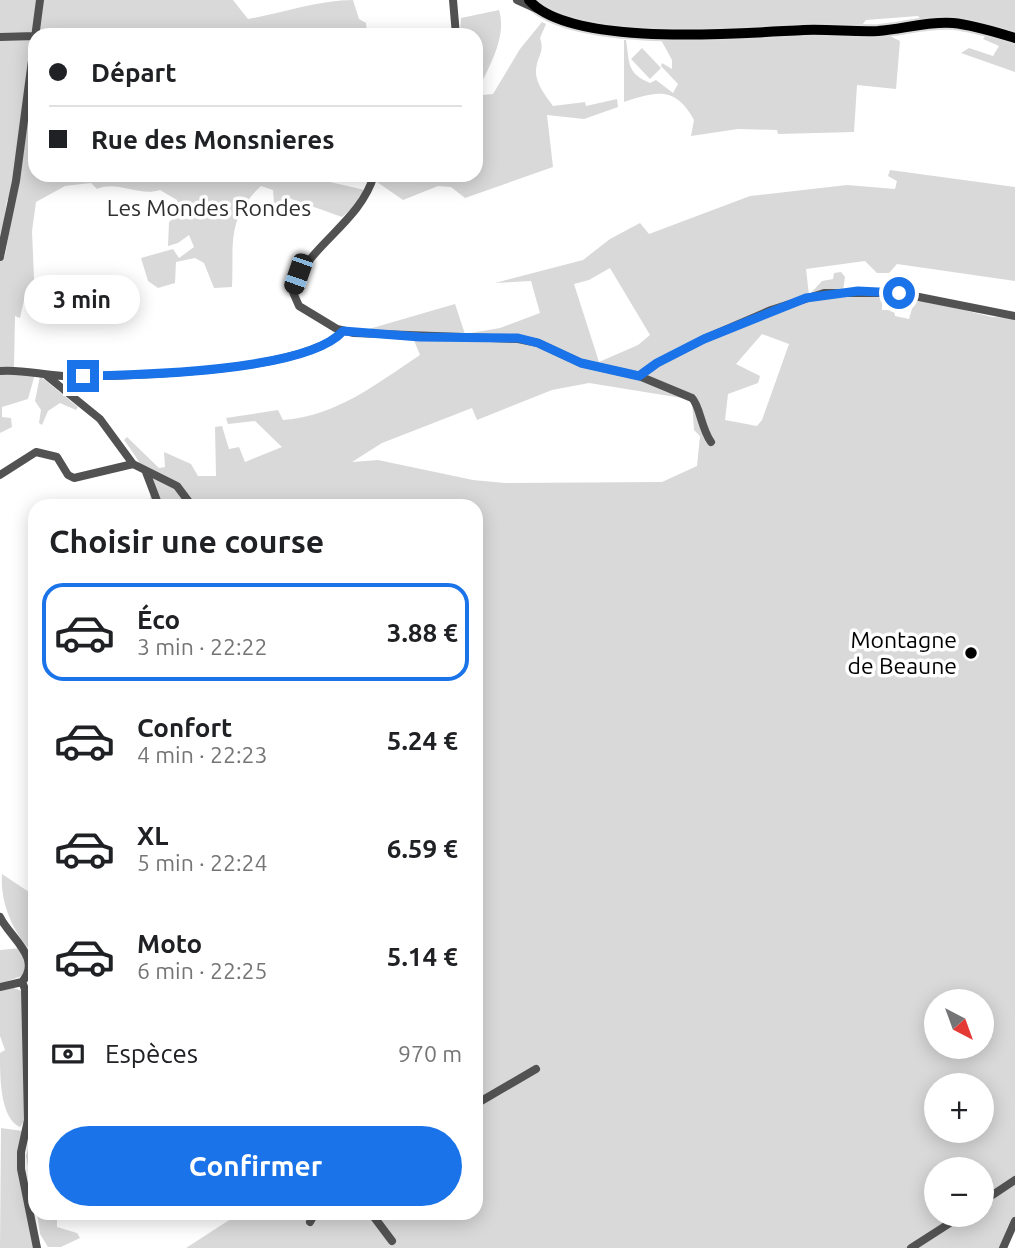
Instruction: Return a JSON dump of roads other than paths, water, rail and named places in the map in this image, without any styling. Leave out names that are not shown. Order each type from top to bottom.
[{"type":"main road","points":[[529,0],[537,9],[572,24],[633,32],[744,34],[806,30],[869,31],[940,23],[973,27],[1015,38]]},
{"type":"street","points":[[36,28],[40,0]]},
{"type":"street","points":[[453,0],[455,28]]},
{"type":"street","points":[[517,0],[537,9]]},
{"type":"street","points":[[0,37],[28,36]]},
{"type":"street","points":[[0,257],[16,181],[28,89]]},
{"type":"street","points":[[371,182],[365,200],[298,274],[292,290],[299,306],[343,331],[354,334],[518,338],[538,343],[581,363],[639,376],[696,401],[700,424],[711,442]]},
{"type":"street","points":[[639,376],[657,363],[704,339],[771,310],[824,293],[899,293],[1015,316]]},
{"type":"street","points":[[0,371],[19,369],[41,374],[116,375],[231,369],[275,361],[335,339],[343,331]]},
{"type":"street","points":[[41,374],[96,415],[133,464],[170,481],[187,499]]},
{"type":"street","points":[[0,475],[36,452],[53,454],[68,475],[74,478],[133,464]]},
{"type":"street","points":[[146,472],[156,499]]},
{"type":"street","points":[[0,917],[28,956],[27,977],[23,982],[0,987]]},
{"type":"street","points":[[23,982],[28,1120],[20,1152],[28,1204]]},
{"type":"street","points":[[483,1100],[536,1069]]},
{"type":"street","points":[[994,1194],[1015,1180]]},
{"type":"street","points":[[31,1220],[37,1248]]},
{"type":"street","points":[[376,1220],[392,1241]]},
{"type":"street","points":[[1003,1248],[1015,1222]]},
{"type":"street","points":[[911,1248],[944,1227]]},
{"type":"place","name":"Montagne de Beaune","points":[[971,653]]},
{"type":"park label","name":"Les Mondes Rondes","points":[[209,208]]}]
